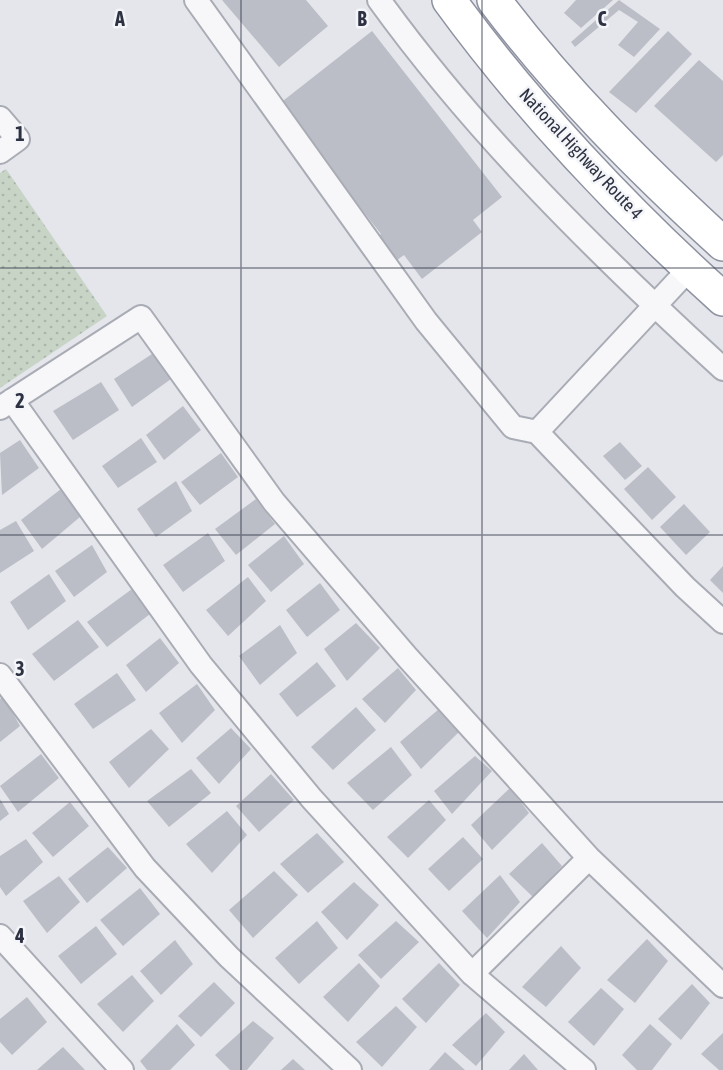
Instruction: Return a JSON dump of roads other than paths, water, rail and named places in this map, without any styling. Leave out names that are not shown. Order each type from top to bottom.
[{"type":"highway","name":"National Highway Route 4","points":[[449,0],[477,38],[561,135],[689,269],[723,299]]},
{"type":"highway","name":"National Highway Route 4","points":[[494,0],[578,100],[672,197],[723,244]]},
{"type":"street","points":[[196,0],[426,321],[513,428],[537,432],[686,587],[723,622]]},
{"type":"street","points":[[379,0],[419,56],[504,153],[654,305],[723,369]]},
{"type":"street","points":[[0,118],[18,139],[0,152]]},
{"type":"street","points":[[537,432],[689,269]]},
{"type":"street","points":[[584,1070],[472,974],[312,799],[201,665],[6,404],[141,317],[274,502],[408,658],[589,858],[723,986]]},
{"type":"street","points":[[0,675],[146,868],[229,957],[350,1070]]},
{"type":"street","points":[[472,974],[589,858]]},
{"type":"street","points":[[0,936],[122,1070]]}]
